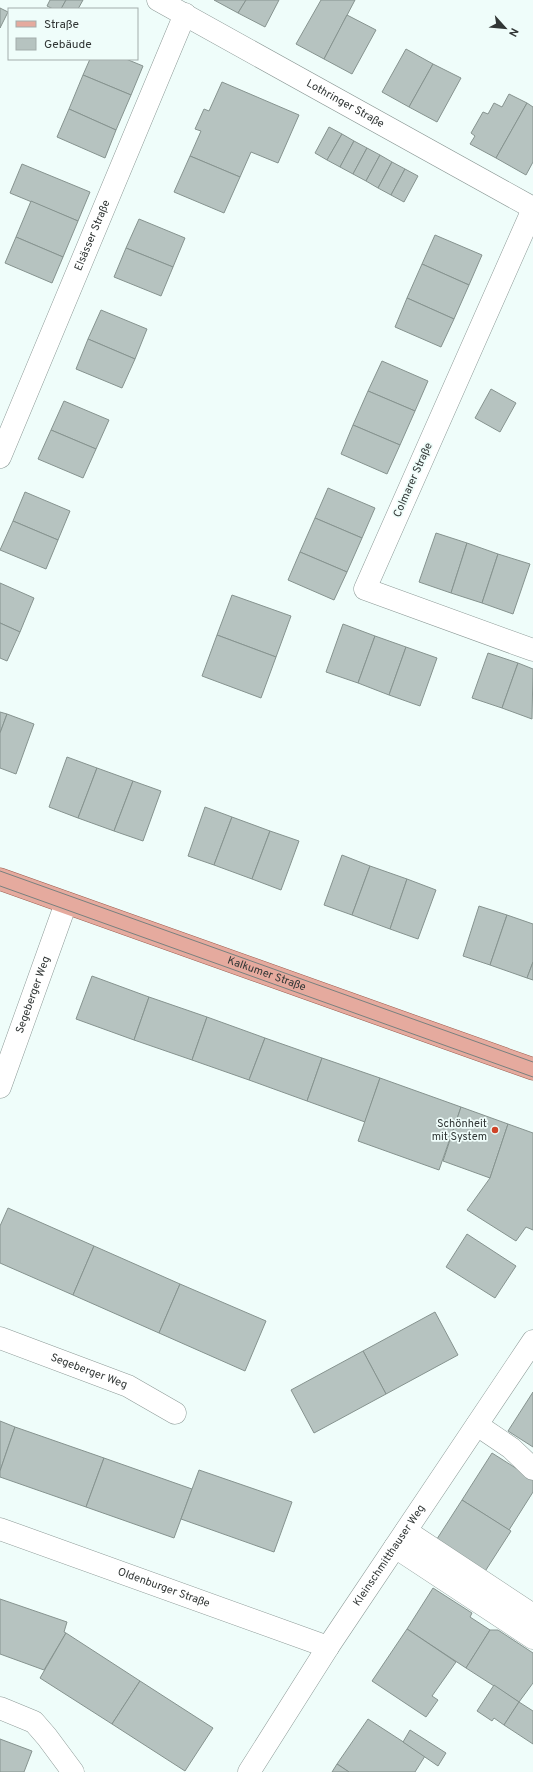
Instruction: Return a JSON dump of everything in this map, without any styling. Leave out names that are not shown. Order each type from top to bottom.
[{"type":"main road","name":"Kalkumer Straße","points":[[0,879],[533,1069]]},
{"type":"street","name":"Lothringer Straße","points":[[158,0],[533,208]]},
{"type":"street","name":"Elsässer Straße","points":[[0,457],[185,14]]},
{"type":"street","name":"Colmarer Straße","points":[[533,208],[365,589],[533,650]]},
{"type":"street","name":"Segeberger Weg","points":[[0,1087],[66,903]]},
{"type":"street","name":"Segeberger Weg","points":[[0,1338],[128,1386],[175,1413]]},
{"type":"street","name":"Kleinschmitthauser Weg","points":[[249,1772],[328,1647],[533,1341]]},
{"type":"street","points":[[477,1425],[511,1448],[533,1469]]},
{"type":"street","name":"Oldenburger Straße","points":[[0,1529],[328,1647]]},
{"type":"street","points":[[400,1539],[533,1615]]},
{"type":"street","points":[[400,1539],[533,1638]]},
{"type":"street","points":[[0,1708],[34,1722],[73,1772]]},
{"type":"building","points":[[50,0],[66,0],[62,8],[51,8],[47,6]]},
{"type":"building","points":[[66,0],[83,0],[79,8],[62,8]]},
{"type":"building","points":[[214,0],[246,0],[238,13]]},
{"type":"building","points":[[246,0],[279,0],[265,27],[238,13]]},
{"type":"building","points":[[321,0],[355,0],[324,59],[296,44]]},
{"type":"building","points":[[0,8],[8,12],[0,28]]},
{"type":"building","points":[[347,15],[376,30],[352,74],[324,59]]},
{"type":"building","points":[[406,49],[433,64],[409,107],[382,92]]},
{"type":"building","points":[[90,60],[128,60],[143,66],[131,95],[83,75]]},
{"type":"building","points":[[433,64],[461,78],[437,122],[409,107]]},
{"type":"building","points":[[83,75],[131,95],[116,130],[69,109]]},
{"type":"building","points":[[222,82],[299,115],[278,163],[251,152],[240,177],[190,156],[201,131],[195,129],[204,109],[209,111]]},
{"type":"building","points":[[509,94],[527,103],[496,158],[470,144],[475,136],[471,133],[483,112],[488,114],[494,103],[502,107]]},
{"type":"building","points":[[527,103],[533,107],[533,162],[526,175],[496,158]]},
{"type":"building","points":[[69,109],[116,130],[105,158],[57,137]]},
{"type":"building","points":[[329,127],[342,134],[327,160],[315,153]]},
{"type":"building","points":[[342,134],[354,141],[340,167],[327,160]]},
{"type":"building","points":[[354,141],[367,148],[353,174],[340,167]]},
{"type":"building","points":[[367,148],[380,155],[366,181],[353,174]]},
{"type":"building","points":[[380,155],[392,162],[378,188],[366,181]]},
{"type":"building","points":[[190,156],[240,177],[224,213],[174,192]]},
{"type":"building","points":[[392,162],[405,169],[391,195],[378,188]]},
{"type":"building","points":[[22,164],[90,192],[78,221],[10,193]]},
{"type":"building","points":[[405,169],[418,176],[404,202],[391,195]]},
{"type":"building","points":[[31,201],[78,221],[63,257],[16,237]]},
{"type":"building","points":[[139,219],[185,238],[173,267],[126,248]]},
{"type":"building","points":[[435,235],[482,255],[469,285],[422,264]]},
{"type":"building","points":[[16,237],[63,257],[52,283],[5,263]]},
{"type":"building","points":[[126,248],[173,267],[161,296],[114,277]]},
{"type":"building","points":[[422,264],[469,285],[454,319],[407,298]]},
{"type":"building","points":[[407,298],[454,319],[441,347],[395,327]]},
{"type":"building","points":[[101,310],[147,329],[135,359],[88,339]]},
{"type":"building","points":[[88,339],[135,359],[122,388],[76,369]]},
{"type":"building","points":[[382,361],[428,381],[415,411],[368,391]]},
{"type":"building","points":[[491,389],[516,403],[500,432],[475,418]]},
{"type":"building","points":[[368,391],[415,411],[400,445],[353,425]]},
{"type":"building","points":[[64,401],[109,420],[96,449],[51,430]]},
{"type":"building","points":[[353,425],[400,445],[387,474],[341,454]]},
{"type":"building","points":[[51,430],[96,449],[83,478],[38,459]]},
{"type":"building","points":[[328,488],[375,508],[362,538],[315,518]]},
{"type":"building","points":[[25,492],[70,511],[58,540],[13,521]]},
{"type":"building","points":[[315,518],[362,538],[347,572],[300,552]]},
{"type":"building","points":[[13,521],[58,540],[46,569],[0,550]]},
{"type":"building","points":[[436,533],[467,543],[451,593],[419,582]]},
{"type":"building","points":[[467,543],[498,554],[482,603],[451,593]]},
{"type":"building","points":[[300,552],[347,572],[334,600],[288,580]]},
{"type":"building","points":[[498,554],[530,564],[513,614],[482,603]]},
{"type":"building","points":[[0,583],[34,598],[20,632],[0,623]]},
{"type":"building","points":[[232,595],[291,616],[276,657],[217,635]]},
{"type":"building","points":[[0,623],[20,632],[7,661],[0,658]]},
{"type":"building","points":[[343,624],[375,636],[358,683],[326,672]]},
{"type":"building","points":[[217,635],[276,657],[261,698],[202,676]]},
{"type":"building","points":[[375,636],[406,647],[389,695],[358,683]]},
{"type":"building","points":[[406,647],[437,658],[420,706],[389,695]]},
{"type":"building","points":[[488,653],[518,663],[502,708],[472,698]]},
{"type":"building","points":[[518,663],[533,669],[532,719],[502,708]]},
{"type":"building","points":[[0,712],[7,714],[0,733]]},
{"type":"building","points":[[7,714],[34,724],[16,774],[0,768],[0,733]]},
{"type":"building","points":[[67,757],[97,768],[78,818],[49,807]]},
{"type":"building","points":[[97,768],[133,781],[114,831],[78,818]]},
{"type":"building","points":[[133,781],[161,791],[143,841],[114,831]]},
{"type":"building","points":[[205,807],[232,817],[214,865],[188,856]]},
{"type":"building","points":[[232,817],[270,831],[252,879],[214,865]]},
{"type":"building","points":[[270,831],[299,841],[281,890],[252,879]]},
{"type":"building","points":[[342,855],[370,866],[352,915],[324,905]]},
{"type":"building","points":[[370,866],[407,879],[390,929],[352,915]]},
{"type":"building","points":[[407,879],[436,890],[418,939],[390,929]]},
{"type":"building","points":[[479,906],[507,915],[490,965],[463,956]]},
{"type":"building","points":[[507,915],[533,924],[533,962],[527,978],[490,965]]},
{"type":"building","points":[[533,962],[533,980],[527,978]]},
{"type":"building","points":[[92,976],[149,997],[134,1040],[76,1019]]},
{"type":"building","points":[[149,997],[207,1017],[192,1060],[134,1040]]},
{"type":"building","points":[[207,1017],[265,1038],[249,1080],[192,1060]]},
{"type":"building","points":[[265,1038],[322,1058],[307,1101],[249,1080]]},
{"type":"building","points":[[322,1058],[380,1078],[365,1122],[307,1101]]},
{"type":"building","points":[[380,1078],[461,1107],[439,1170],[358,1141]]},
{"type":"building","points":[[461,1107],[508,1124],[490,1178],[443,1161]]},
{"type":"building","points":[[508,1124],[533,1133],[533,1230],[526,1227],[516,1241],[467,1210],[490,1178]]},
{"type":"building","points":[[8,1208],[94,1246],[73,1295],[0,1263],[0,1226]]},
{"type":"building","points":[[467,1234],[516,1266],[495,1298],[446,1267]]},
{"type":"building","points":[[94,1246],[180,1284],[159,1333],[73,1295]]},
{"type":"building","points":[[180,1284],[266,1321],[245,1371],[159,1333]]},
{"type":"building","points":[[435,1312],[458,1355],[386,1394],[363,1351]]},
{"type":"building","points":[[363,1351],[386,1394],[314,1433],[291,1390]]},
{"type":"building","points":[[533,1392],[533,1447],[508,1431]]},
{"type":"building","points":[[0,1421],[15,1427],[0,1471]]},
{"type":"building","points":[[15,1427],[104,1458],[86,1507],[0,1477],[0,1471]]},
{"type":"building","points":[[492,1453],[533,1479],[533,1492],[509,1530],[462,1500]]},
{"type":"building","points":[[104,1458],[192,1489],[174,1538],[86,1507]]},
{"type":"building","points":[[199,1470],[292,1502],[274,1552],[181,1519]]},
{"type":"building","points":[[462,1500],[511,1531],[484,1573],[435,1542]]},
{"type":"building","points":[[433,1588],[472,1613],[470,1617],[490,1630],[466,1668],[407,1629]]},
{"type":"building","points":[[0,1599],[67,1622],[64,1632],[66,1633],[44,1670],[0,1654]]},
{"type":"building","points":[[407,1629],[456,1662],[432,1696],[438,1700],[426,1717],[372,1681]]},
{"type":"building","points":[[490,1630],[498,1630],[533,1653],[533,1683],[519,1702],[466,1668]]},
{"type":"building","points":[[66,1633],[140,1681],[112,1724],[40,1678]]},
{"type":"building","points":[[140,1681],[213,1728],[185,1771],[112,1724]]},
{"type":"building","points":[[494,1685],[519,1702],[504,1725],[494,1718],[492,1721],[477,1711]]},
{"type":"building","points":[[519,1702],[533,1711],[533,1744],[504,1725]]},
{"type":"building","points":[[368,1719],[425,1756],[415,1772],[349,1772],[337,1764]]},
{"type":"building","points":[[410,1730],[446,1753],[438,1766],[403,1742]]},
{"type":"building","points":[[0,1739],[32,1751],[24,1772],[0,1772]]},
{"type":"building","points":[[337,1764],[349,1772],[332,1772]]},
{"type":"tram line","points":[[0,871],[533,1062]]},
{"type":"tram line","points":[[0,886],[533,1077]]},
{"type":"place","name":"Schönheit mit System","points":[[495,1130]]}]
